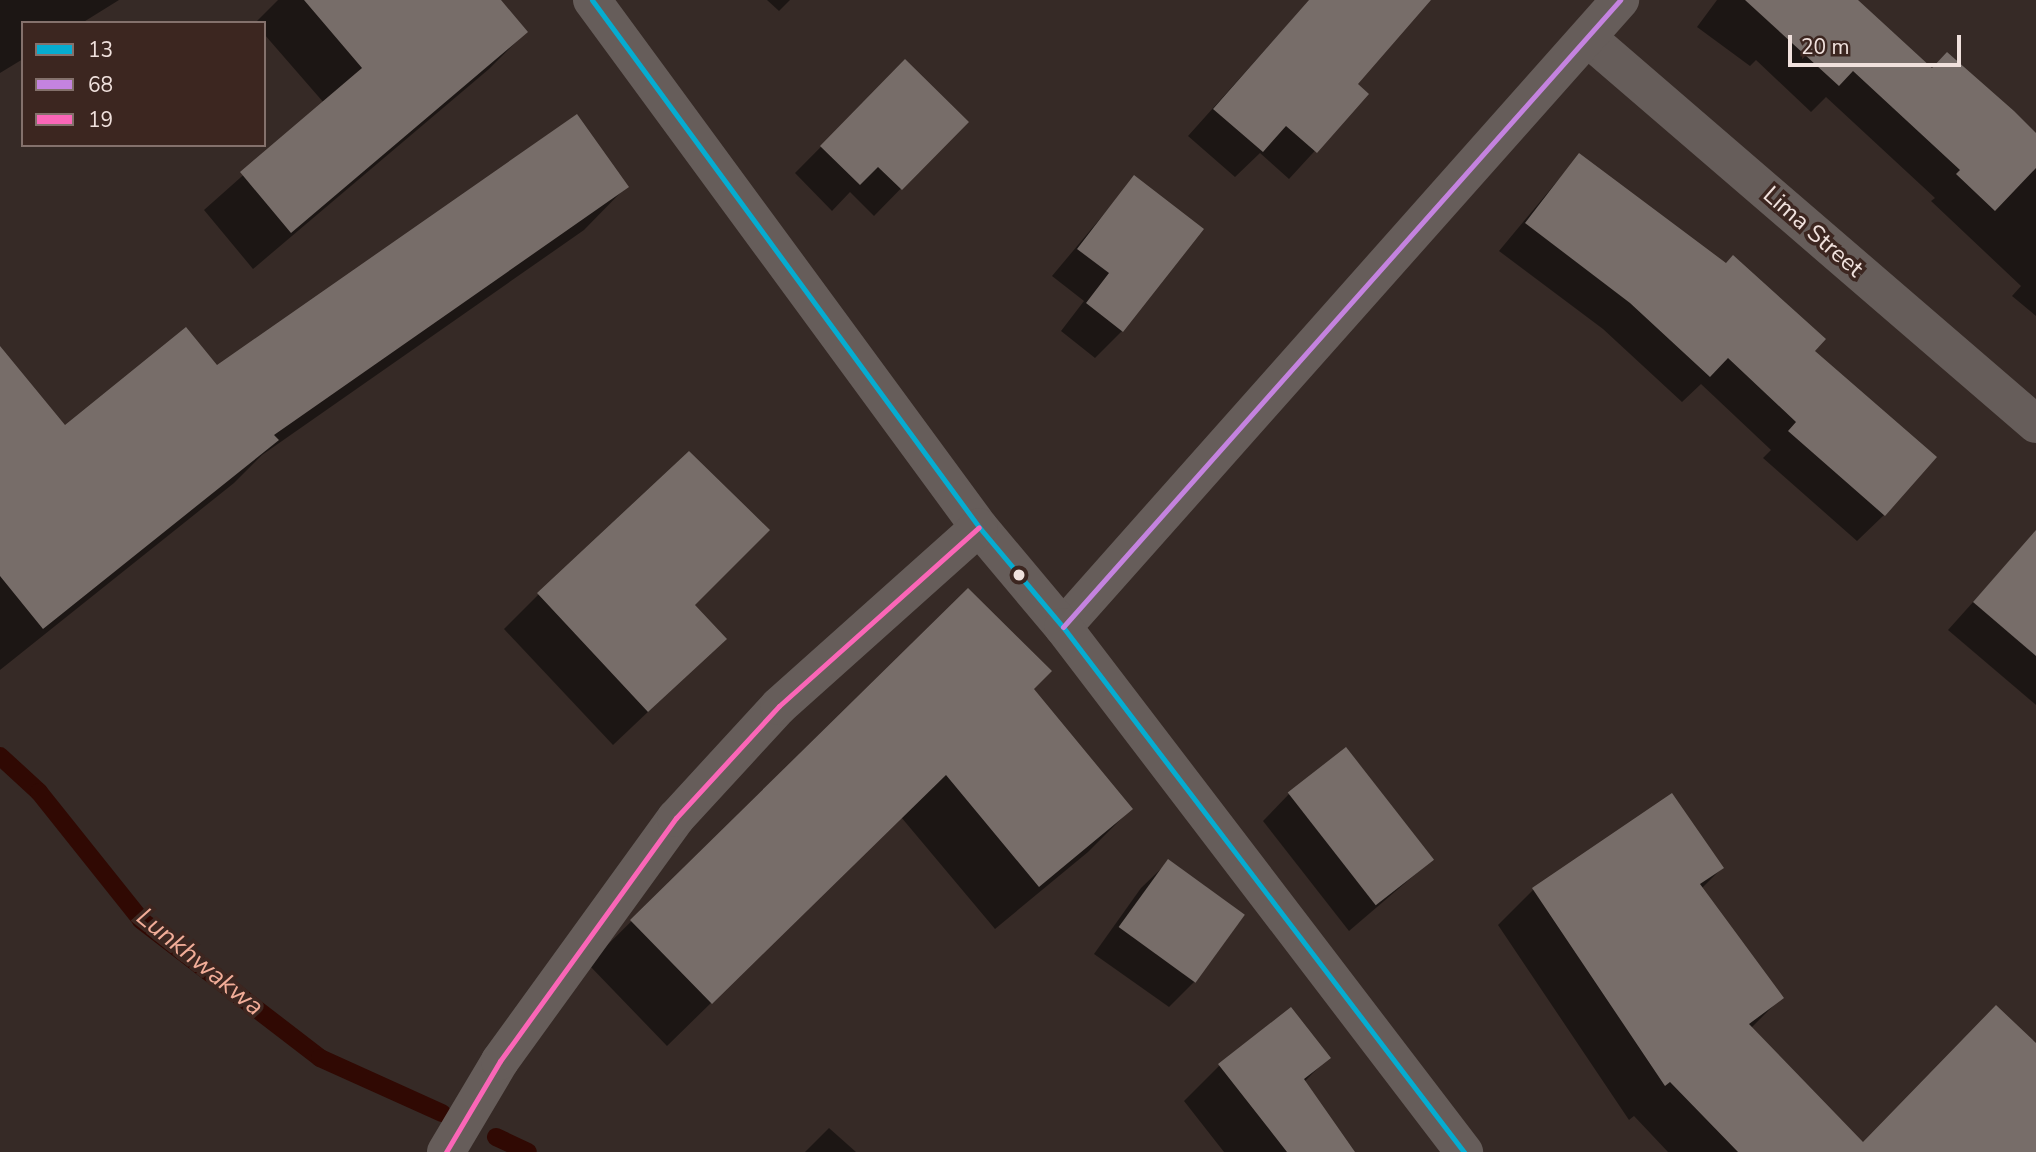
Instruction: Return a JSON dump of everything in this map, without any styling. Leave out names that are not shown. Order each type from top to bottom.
[{"type":"street","points":[[1063,627],[1589,39],[1620,0]]},
{"type":"street","points":[[595,1],[979,527],[1063,627],[1464,1152]]},
{"type":"street","name":"Lima Street","points":[[1589,39],[2036,424]]},
{"type":"street","points":[[446,1152],[500,1061],[676,818],[779,706],[979,527]]},
{"type":"building","points":[[304,0],[501,0],[528,32],[291,233],[240,172],[362,68]]},
{"type":"building","points":[[1309,0],[1431,0],[1358,84],[1369,94],[1317,153],[1286,126],[1263,152],[1213,109]]},
{"type":"building","points":[[1745,0],[1858,0],[1932,68],[1947,52],[2014,111],[2036,133],[2036,168],[1995,211],[1956,174],[1960,170],[1853,71],[1839,86]]},
{"type":"building","points":[[905,59],[969,122],[902,190],[878,167],[860,185],[820,146]]},
{"type":"building","points":[[577,114],[629,187],[274,435],[279,440],[43,629],[0,576],[0,346],[65,425],[186,327],[217,365]]},
{"type":"building","points":[[1579,153],[1726,263],[1733,255],[1826,339],[1815,351],[1937,457],[1885,516],[1788,431],[1796,422],[1728,358],[1710,377],[1630,303],[1525,223]]},
{"type":"building","points":[[1134,175],[1204,229],[1123,332],[1086,303],[1109,273],[1077,249]]},
{"type":"building","points":[[689,451],[770,530],[695,605],[727,639],[648,712],[537,593]]},
{"type":"building","points":[[2036,530],[2036,656],[1973,602]]},
{"type":"building","points":[[968,588],[1052,671],[1034,689],[1133,809],[1039,887],[946,775],[712,1004],[630,920]]},
{"type":"building","points":[[1346,747],[1434,860],[1376,905],[1288,793]]},
{"type":"building","points":[[1672,793],[1724,868],[1700,884],[1784,998],[1749,1024],[1863,1142],[1996,1005],[2036,1043],[2036,1152],[1738,1152],[1670,1082],[1665,1086],[1532,888]]},
{"type":"building","points":[[1168,859],[1245,915],[1195,983],[1119,927]]},
{"type":"building","points":[[1291,1007],[1331,1058],[1304,1079],[1355,1152],[1287,1152],[1218,1064]]},
{"type":"waterway","name":"Lunkhwakwa","points":[[0,756],[39,792],[141,920],[320,1058],[442,1113]]},
{"type":"waterway","name":"Lunkhwakwa","points":[[496,1137],[528,1152]]},
{"type":"transit line","name":"13","points":[[592,0],[979,527],[1063,627],[1464,1152]]},
{"type":"transit line","name":"68","points":[[1063,627],[1620,0]]},
{"type":"transit line","name":"19","points":[[446,1152],[500,1061],[676,818],[779,706],[979,527]]}]
